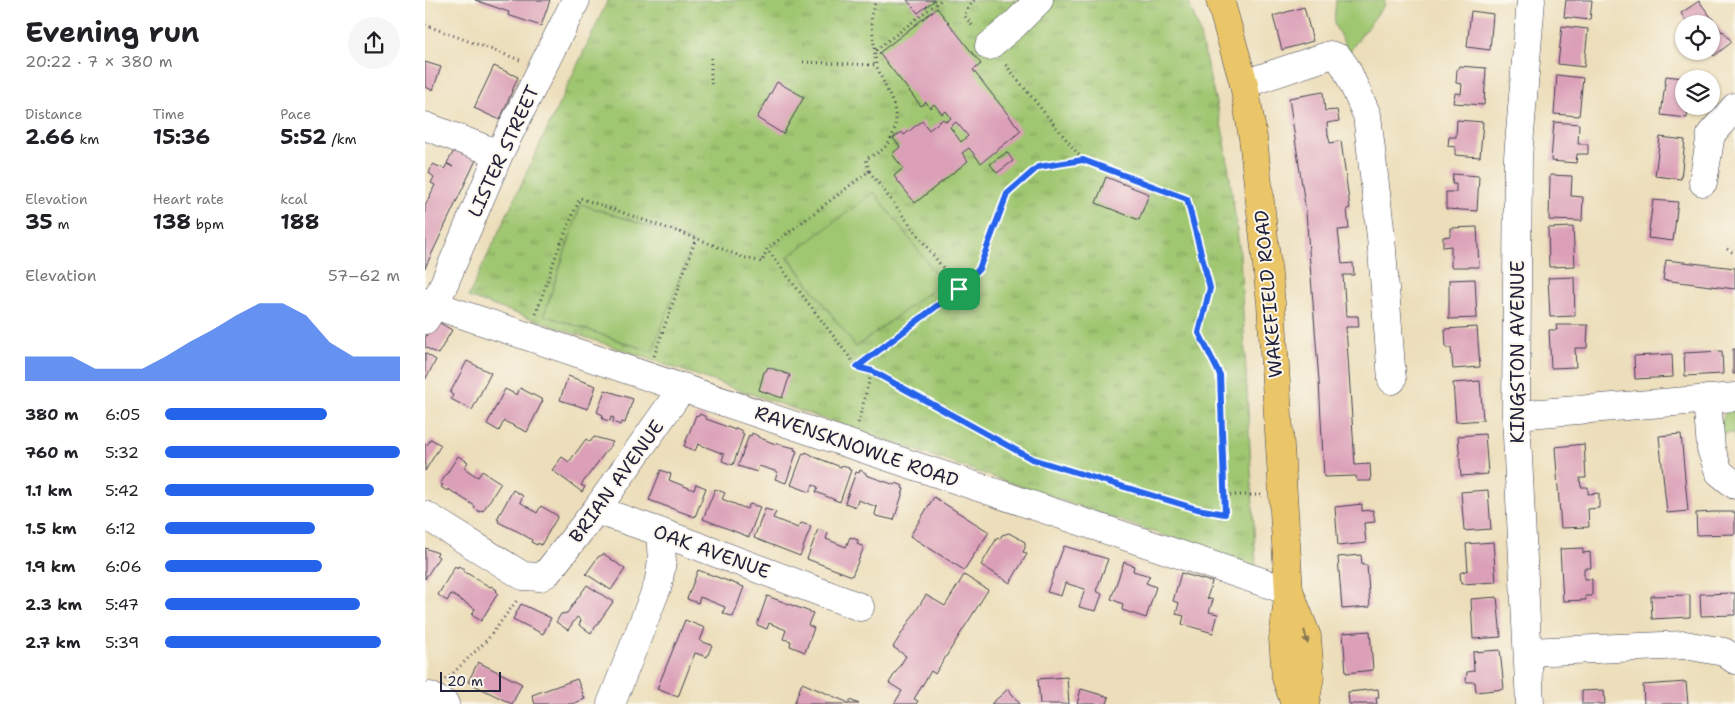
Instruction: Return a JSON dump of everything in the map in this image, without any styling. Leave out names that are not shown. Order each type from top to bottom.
[{"type":"highway","name":"WAKEFIELD ROAD","points":[[1220,0],[1244,84],[1253,138],[1271,303],[1289,591],[1283,644],[1286,678],[1295,704]]},
{"type":"highway","name":"WAKEFIELD ROAD","points":[[1289,591],[1307,637],[1310,676],[1305,704]]},
{"type":"street","name":"LISTER STREET","points":[[428,309],[499,154],[576,0]]},
{"type":"street","points":[[989,46],[1039,0]]},
{"type":"street","name":"KINGSTON AVENUE","points":[[1530,704],[1516,415],[1518,156],[1531,0]]},
{"type":"street","points":[[1244,84],[1330,55],[1339,58],[1346,68],[1367,115],[1381,237],[1392,380]]},
{"type":"street","points":[[1703,182],[1711,134],[1735,108]]},
{"type":"street","points":[[425,126],[499,154]]},
{"type":"street","name":"RAVENSKNOWLE ROAD","points":[[428,309],[683,387],[1289,591]]},
{"type":"street","name":"BRIAN AVENUE","points":[[539,575],[596,510],[683,387]]},
{"type":"street","points":[[1516,415],[1735,397]]},
{"type":"street","points":[[1707,399],[1711,449],[1719,472],[1735,484]]},
{"type":"street","name":"OAK AVENUE","points":[[596,510],[860,607]]},
{"type":"street","points":[[425,515],[523,576],[539,575]]},
{"type":"street","points":[[611,704],[657,585],[662,561],[660,532]]},
{"type":"street","points":[[1528,652],[1685,645],[1723,652],[1735,660]]},
{"type":"path","points":[[876,0],[871,15],[876,65],[894,106],[896,120],[894,132],[889,143],[881,151],[866,159],[869,171],[959,289]]},
{"type":"path","points":[[875,50],[941,0]]},
{"type":"path","points":[[974,0],[964,15],[1083,160]]},
{"type":"path","points":[[425,26],[542,68]]},
{"type":"path","points":[[711,54],[711,84]]},
{"type":"path","points":[[803,62],[876,65]]},
{"type":"path","points":[[767,249],[857,367],[872,371],[1032,459],[1197,509],[1225,514],[1220,375],[1199,333],[1210,288],[1187,199],[1083,160],[1038,167],[1007,194],[979,269],[959,289],[857,367]]},
{"type":"path","points":[[544,318],[536,315],[556,255],[580,198],[696,238],[742,257],[762,262],[767,249],[869,171]]},
{"type":"path","points":[[646,353],[654,356],[696,238]]},
{"type":"path","points":[[1727,249],[1735,254]]},
{"type":"path","points":[[852,445],[872,371]]},
{"type":"path","points":[[1225,495],[1283,494]]},
{"type":"path","points":[[438,700],[539,575]]},
{"type":"green space","points":[[608,0],[1188,0],[1198,27],[1225,141],[1240,254],[1256,567],[468,297]],"holes":[[[874,192],[942,282],[856,347],[788,257]],[[581,204],[693,241],[652,352],[544,315]]]},
{"type":"green space","points":[[1336,0],[1385,0],[1384,5],[1349,52],[1334,24]]},
{"type":"green space","points":[[874,191],[942,282],[856,347],[788,256]]},
{"type":"green space","points":[[581,204],[693,241],[653,352],[544,315]]},
{"type":"green space","points":[[1735,406],[1735,444],[1734,433],[1719,434],[1723,417]]},
{"type":"building","points":[[475,0],[550,0],[541,26],[508,15],[509,12]]},
{"type":"building","points":[[907,0],[935,0],[918,13]]},
{"type":"building","points":[[1566,0],[1592,0],[1590,20],[1564,17]]},
{"type":"building","points":[[1699,1],[1709,15],[1682,15],[1681,13]]},
{"type":"building","points":[[1304,7],[1313,41],[1282,50],[1273,16]]},
{"type":"building","points":[[937,8],[981,64],[973,70],[1021,131],[981,163],[969,148],[962,153],[968,161],[915,203],[894,176],[903,168],[892,154],[900,147],[893,138],[902,132],[904,135],[922,121],[929,130],[943,119],[946,122],[951,118],[946,111],[942,114],[934,104],[930,108],[926,102],[921,106],[879,53]],"holes":[[[956,122],[968,136],[961,142],[950,127]]]},
{"type":"building","points":[[1471,11],[1493,14],[1490,50],[1467,47]]},
{"type":"building","points":[[1562,26],[1588,29],[1584,67],[1558,64]]},
{"type":"building","points":[[1720,29],[1723,31],[1732,42],[1720,51]]},
{"type":"building","points":[[425,62],[441,67],[433,90],[425,87]]},
{"type":"building","points":[[494,66],[518,77],[500,120],[474,108]]},
{"type":"building","points":[[1459,66],[1486,68],[1484,105],[1453,103],[1455,93],[1461,94],[1462,84],[1456,83]]},
{"type":"building","points":[[1557,75],[1583,78],[1579,116],[1554,114]]},
{"type":"building","points":[[1666,76],[1675,77],[1675,115],[1687,115],[1687,118],[1661,115]]},
{"type":"building","points":[[777,82],[804,97],[783,134],[757,118]]},
{"type":"building","points":[[1323,92],[1325,111],[1337,110],[1339,121],[1327,123],[1328,135],[1330,143],[1341,141],[1350,208],[1347,209],[1349,229],[1338,230],[1342,264],[1353,263],[1354,275],[1343,275],[1346,316],[1358,316],[1359,327],[1346,327],[1355,465],[1370,464],[1371,481],[1357,481],[1356,476],[1324,477],[1319,381],[1306,212],[1289,98]]},
{"type":"building","points":[[1457,120],[1483,122],[1480,157],[1455,155],[1455,147],[1448,146],[1449,137],[1456,137]]},
{"type":"building","points":[[1554,122],[1579,124],[1578,144],[1588,144],[1588,154],[1577,154],[1576,163],[1551,161]]},
{"type":"building","points":[[1660,137],[1685,140],[1681,179],[1655,176]]},
{"type":"building","points":[[455,149],[476,160],[425,268],[425,206],[435,185],[431,183],[434,177],[429,173],[433,164],[444,169],[447,164],[453,167],[447,163]]},
{"type":"building","points":[[1007,152],[1013,161],[997,173],[990,164]]},
{"type":"building","points":[[1453,174],[1479,176],[1477,211],[1446,209],[1446,192],[1456,192],[1456,184],[1452,184]]},
{"type":"building","points":[[1550,175],[1572,176],[1571,196],[1583,197],[1582,221],[1549,220]]},
{"type":"building","points":[[1106,177],[1149,194],[1139,220],[1096,203]]},
{"type":"building","points":[[1653,200],[1678,202],[1673,241],[1648,238]]},
{"type":"building","points":[[1477,227],[1479,267],[1451,267],[1451,246],[1443,247],[1443,237],[1450,236],[1450,228]]},
{"type":"building","points":[[1573,227],[1575,266],[1549,267],[1548,228]]},
{"type":"building","points":[[1666,260],[1735,268],[1735,289],[1663,280]]},
{"type":"building","points":[[1574,277],[1575,316],[1550,317],[1548,278]]},
{"type":"building","points":[[1475,279],[1477,318],[1449,319],[1449,280]]},
{"type":"building","points":[[435,320],[452,330],[438,354],[425,347],[425,338]]},
{"type":"building","points":[[1556,325],[1588,325],[1587,348],[1575,348],[1576,367],[1551,368],[1549,330],[1557,330]]},
{"type":"building","points":[[1477,327],[1480,367],[1453,369],[1451,348],[1446,348],[1445,329]]},
{"type":"building","points":[[1733,349],[1735,349],[1735,374],[1733,374]]},
{"type":"building","points":[[1722,351],[1723,374],[1685,376],[1684,353]]},
{"type":"building","points":[[425,353],[436,360],[425,380]]},
{"type":"building","points":[[1672,354],[1673,377],[1635,379],[1634,356]]},
{"type":"building","points":[[467,361],[491,373],[472,410],[451,399],[453,395],[450,393]]},
{"type":"building","points":[[768,367],[790,375],[782,398],[759,390],[764,372]]},
{"type":"building","points":[[568,376],[596,386],[588,409],[560,400]]},
{"type":"building","points":[[1480,381],[1483,420],[1456,422],[1453,383]]},
{"type":"building","points":[[520,388],[543,400],[527,432],[504,421],[499,431],[487,424],[505,389],[517,395]]},
{"type":"building","points":[[605,390],[633,399],[625,423],[622,422],[620,425],[613,422],[614,418],[611,417],[610,421],[602,419],[603,415],[597,412]]},
{"type":"building","points":[[700,414],[706,417],[706,419],[735,430],[736,428],[744,434],[733,465],[722,461],[724,454],[698,444],[695,451],[684,446],[696,415],[699,416]]},
{"type":"building","points":[[752,433],[773,443],[795,448],[794,450],[797,451],[786,483],[775,479],[778,472],[759,466],[757,472],[738,466],[749,435],[751,436]]},
{"type":"building","points":[[1485,434],[1488,474],[1461,476],[1458,436]]},
{"type":"building","points":[[1681,434],[1688,511],[1667,513],[1659,436]]},
{"type":"building","points":[[594,437],[613,442],[581,485],[585,487],[582,492],[552,470],[562,457],[569,462],[586,439],[590,442]]},
{"type":"building","points":[[431,439],[441,445],[425,471],[425,444],[427,445]]},
{"type":"building","points":[[1584,444],[1586,478],[1580,478],[1581,487],[1588,487],[1588,494],[1599,493],[1599,508],[1588,509],[1589,527],[1561,528],[1555,447]]},
{"type":"building","points":[[806,452],[841,467],[842,465],[849,467],[848,469],[851,470],[840,502],[816,492],[818,487],[813,485],[810,492],[791,485],[803,453],[805,454]]},
{"type":"building","points":[[458,456],[468,462],[464,468],[476,476],[478,477],[482,471],[501,483],[483,511],[481,510],[480,512],[474,508],[475,506],[448,489],[447,491],[441,487],[443,485],[440,484]]},
{"type":"building","points":[[661,470],[671,474],[669,480],[694,490],[696,484],[706,488],[695,517],[649,500]]},
{"type":"building","points":[[860,470],[866,473],[866,475],[903,486],[902,488],[904,489],[894,520],[876,516],[877,507],[858,500],[856,507],[845,503],[856,472],[859,473]]},
{"type":"building","points":[[715,489],[725,493],[722,499],[747,509],[750,504],[760,507],[749,537],[703,519]]},
{"type":"building","points":[[513,490],[523,496],[520,502],[537,513],[541,506],[558,516],[541,545],[531,542],[532,540],[519,532],[498,522],[499,520],[497,519]]},
{"type":"building","points":[[1488,490],[1491,529],[1464,531],[1461,492]]},
{"type":"building","points":[[934,497],[989,532],[964,570],[910,536]]},
{"type":"building","points":[[1362,504],[1362,511],[1373,510],[1375,522],[1364,523],[1366,543],[1338,546],[1335,507]]},
{"type":"building","points":[[765,509],[776,512],[773,518],[798,528],[801,523],[811,526],[800,556],[754,538]]},
{"type":"building","points":[[1735,512],[1735,534],[1697,535],[1696,513]]},
{"type":"building","points":[[818,529],[828,533],[826,539],[846,547],[850,537],[858,540],[857,544],[864,547],[852,576],[807,559]]},
{"type":"building","points":[[1009,533],[1025,542],[1023,552],[1027,554],[1010,583],[981,565],[997,538],[1000,539],[1002,535]]},
{"type":"building","points":[[1493,542],[1496,582],[1461,584],[1460,573],[1468,570],[1466,544]]},
{"type":"building","points":[[1064,546],[1108,559],[1096,591],[1102,594],[1096,611],[1079,607],[1085,589],[1065,583],[1061,596],[1047,592]]},
{"type":"building","points":[[425,548],[438,553],[436,555],[439,557],[425,579]]},
{"type":"building","points":[[1583,548],[1583,553],[1590,552],[1591,568],[1584,568],[1584,579],[1592,579],[1592,596],[1585,596],[1586,600],[1563,601],[1560,549]]},
{"type":"building","points":[[604,554],[625,569],[611,590],[586,574],[598,557]]},
{"type":"building","points":[[1361,555],[1362,565],[1367,565],[1370,607],[1342,609],[1338,557]]},
{"type":"building","points":[[1124,562],[1134,566],[1133,571],[1150,576],[1146,583],[1156,587],[1146,618],[1122,610],[1123,604],[1111,599]]},
{"type":"building","points":[[455,566],[464,569],[463,571],[497,590],[498,593],[481,621],[472,615],[475,609],[451,594],[447,601],[438,595]]},
{"type":"building","points":[[698,570],[744,587],[733,617],[723,613],[725,607],[700,597],[698,603],[687,599]]},
{"type":"building","points":[[1181,573],[1212,582],[1207,598],[1213,600],[1209,612],[1218,614],[1213,633],[1182,624],[1184,616],[1176,614],[1179,603],[1173,601]]},
{"type":"building","points":[[964,575],[988,590],[935,674],[931,671],[914,699],[918,701],[916,704],[894,704],[902,691],[889,683],[906,656],[893,647],[926,595],[945,606]]},
{"type":"building","points":[[587,585],[613,602],[591,633],[579,625],[581,620],[577,617],[568,630],[556,622],[561,614],[567,613]]},
{"type":"building","points":[[1735,593],[1735,615],[1701,616],[1700,594]]},
{"type":"building","points":[[1690,595],[1690,617],[1652,619],[1651,596]]},
{"type":"building","points":[[767,596],[813,613],[808,625],[814,628],[805,652],[790,646],[791,641],[783,639],[786,630],[769,623],[767,629],[757,625]]},
{"type":"building","points":[[1497,597],[1501,637],[1473,639],[1471,599]]},
{"type":"building","points":[[521,604],[551,618],[543,634],[513,619]]},
{"type":"building","points":[[685,620],[705,628],[700,641],[712,645],[707,657],[695,653],[678,697],[657,689]]},
{"type":"building","points":[[1370,631],[1373,670],[1346,673],[1343,633]]},
{"type":"building","points":[[1500,650],[1504,689],[1476,692],[1475,682],[1466,681],[1467,672],[1474,671],[1473,652]]},
{"type":"building","points":[[478,662],[522,684],[512,704],[468,682]]},
{"type":"building","points":[[1067,677],[1069,704],[1040,704],[1038,679]]},
{"type":"building","points":[[577,679],[585,699],[572,704],[535,704],[532,695]]},
{"type":"building","points":[[1686,682],[1688,704],[1644,704],[1643,685]]},
{"type":"building","points":[[802,683],[849,703],[850,700],[859,704],[794,704]]},
{"type":"building","points":[[1008,689],[1020,704],[991,704]]},
{"type":"building","points":[[1081,689],[1109,697],[1107,704],[1077,704]]},
{"type":"building","points":[[1378,689],[1379,698],[1376,698],[1377,704],[1349,704],[1348,692]]},
{"type":"building","points":[[1604,690],[1605,704],[1582,704],[1582,691]]},
{"type":"route","points":[[1083,160],[1187,199],[1210,288],[1199,333],[1220,375],[1225,514],[1197,509],[1032,459],[872,371],[857,367],[959,289],[979,269],[1007,194],[1038,167],[1083,160]]}]
